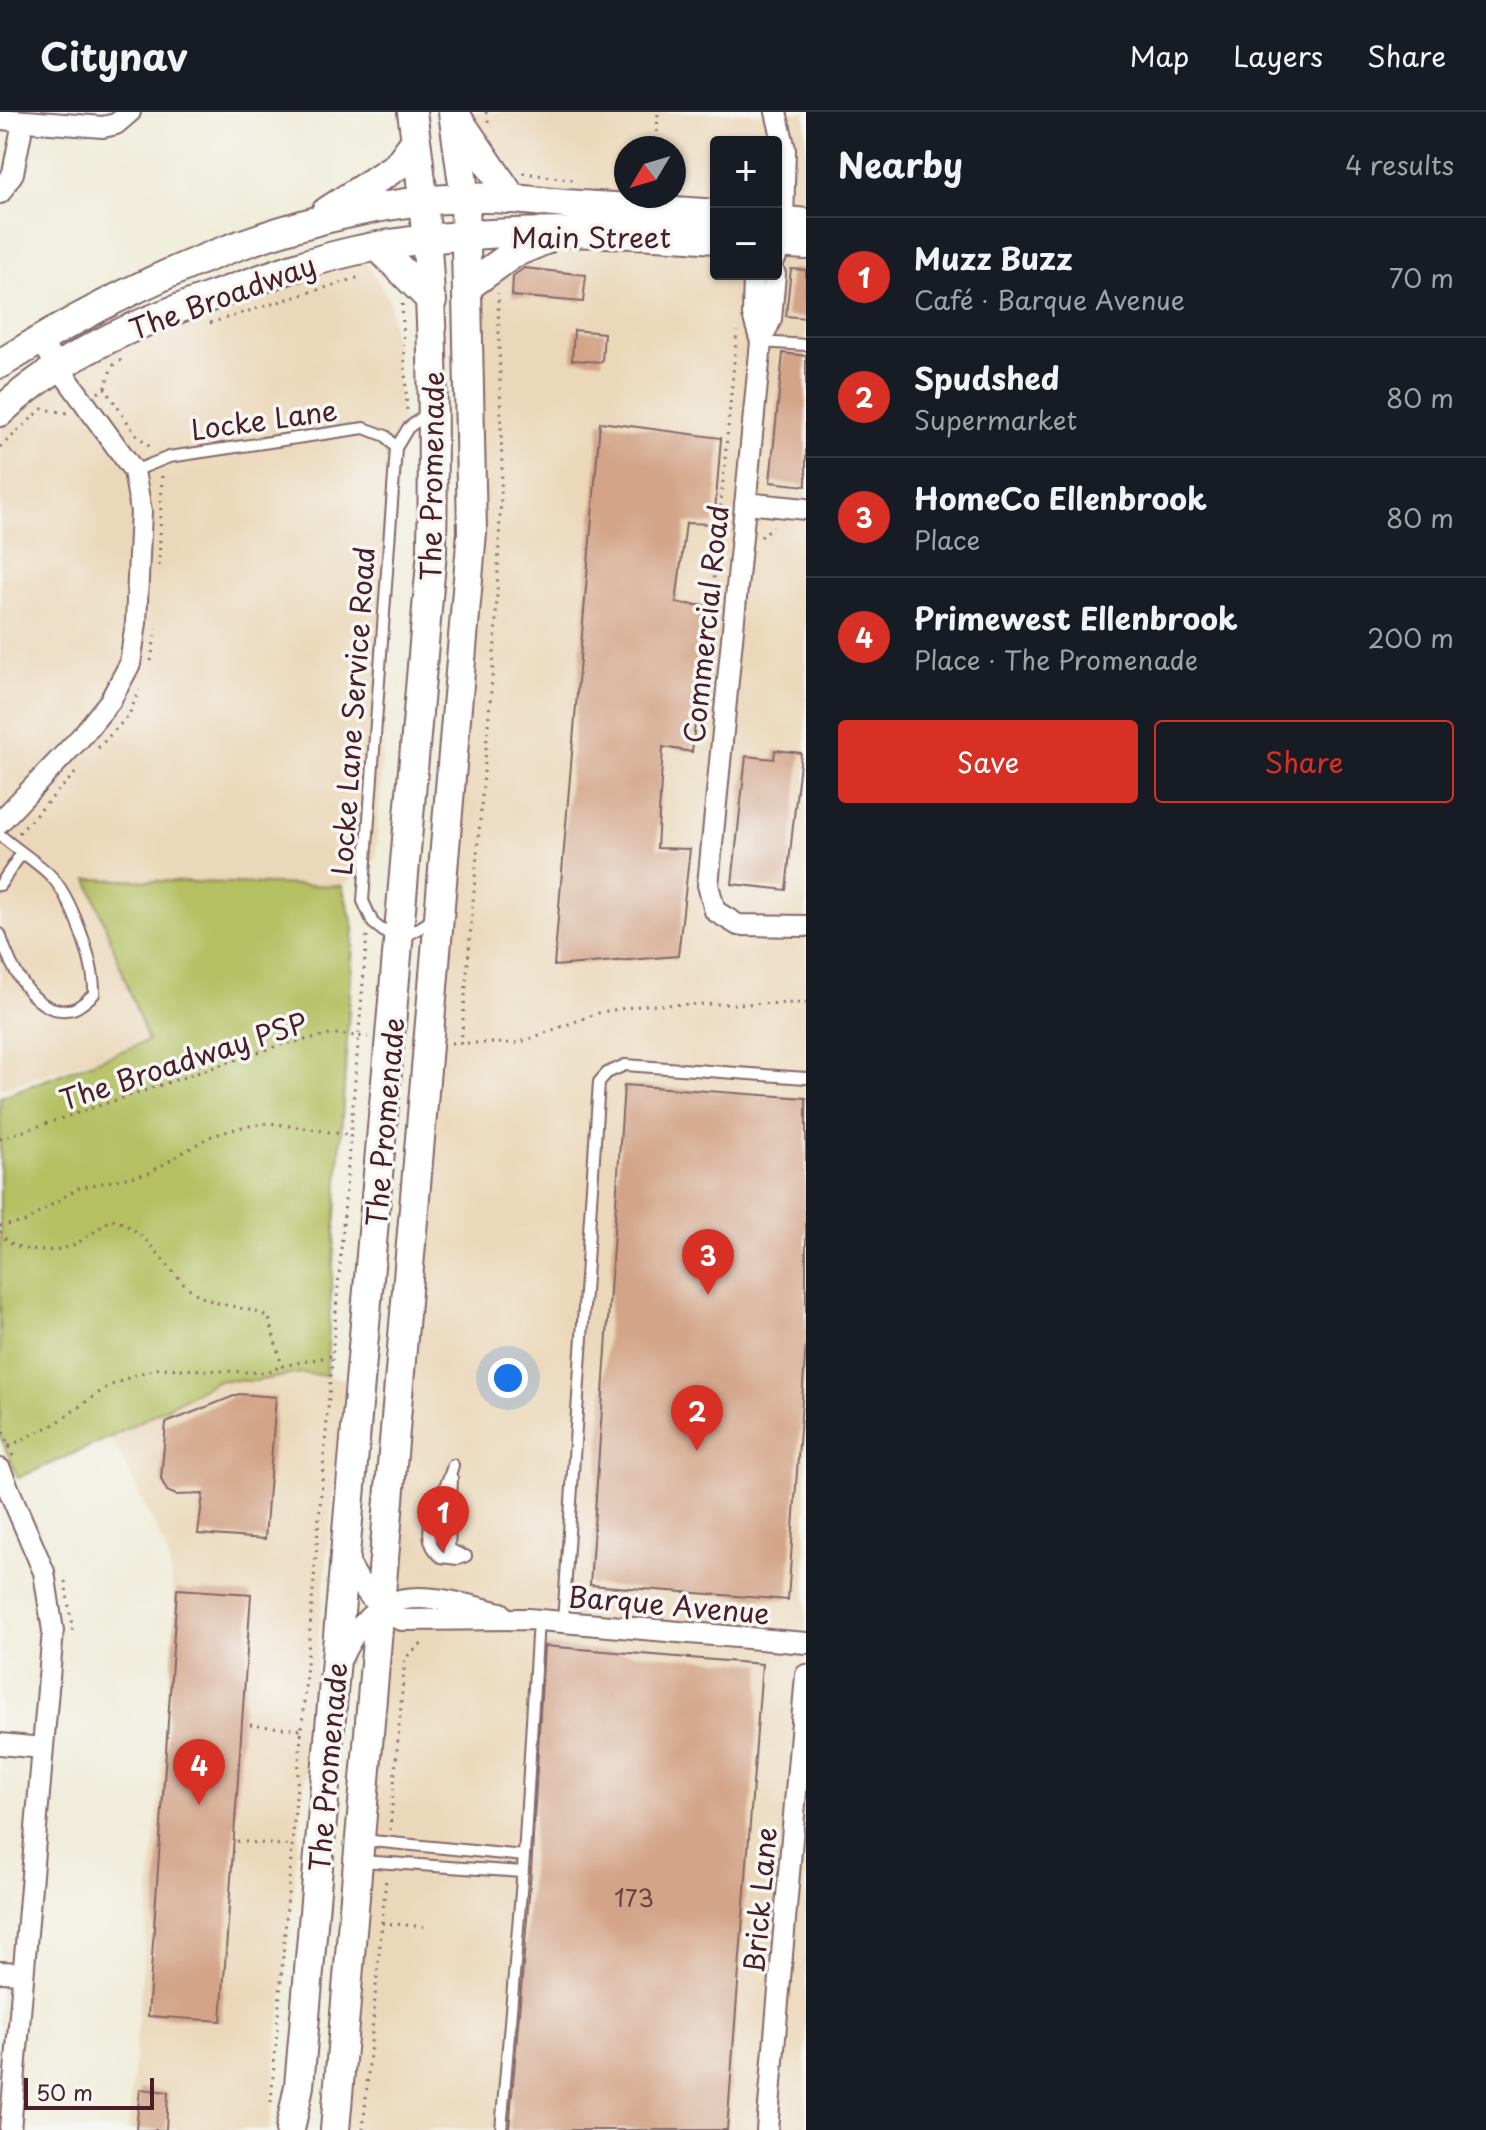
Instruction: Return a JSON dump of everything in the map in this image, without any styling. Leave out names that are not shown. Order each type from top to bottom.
[{"type":"main road","points":[[453,112],[514,184]]},
{"type":"main road","name":"The Promenade","points":[[335,2130],[472,532],[465,198],[453,112]]},
{"type":"main road","points":[[309,224],[397,166],[414,126]]},
{"type":"main road","name":"The Promenade","points":[[280,2123],[299,2086],[432,551],[432,301],[426,200],[414,126]]},
{"type":"main road","name":"Main Street","points":[[465,198],[514,184],[710,213]]},
{"type":"main road","name":"The Broadway","points":[[0,364],[127,293],[243,244],[309,224],[426,200],[465,198]]},
{"type":"main road","points":[[467,287],[514,253],[562,233]]},
{"type":"main road","name":"Main Street","points":[[466,237],[562,233],[710,239]]},
{"type":"main road","points":[[782,235],[806,245]]},
{"type":"main road","name":"The Broadway","points":[[0,412],[56,367],[142,321],[314,260],[377,246],[466,237]]},
{"type":"main road","points":[[377,246],[432,301]]},
{"type":"street","points":[[0,119],[103,127],[130,119]]},
{"type":"street","points":[[0,193],[13,173],[23,122]]},
{"type":"street","points":[[774,126],[785,149],[782,235]]},
{"type":"street","name":"Commercial Road","points":[[754,280],[753,315],[761,342]]},
{"type":"street","name":"Commercial Road","points":[[774,280],[771,319],[761,342],[708,885],[715,911],[738,925],[806,926]]},
{"type":"street","points":[[0,822],[110,701],[130,664],[136,623],[141,511],[134,471],[39,340]]},
{"type":"street","points":[[745,503],[806,509]]},
{"type":"street","points":[[0,1469],[49,1591],[53,1631],[10,2130]]},
{"type":"street","points":[[336,1670],[362,1623],[381,1608],[346,1558]]},
{"type":"street","name":"Barque Avenue","points":[[381,1608],[410,1596],[533,1620],[806,1643]]},
{"type":"street","name":"Brick Lane","points":[[767,2130],[806,1675]]},
{"type":"street","points":[[0,1744],[42,1748]]},
{"type":"street","points":[[0,1972],[23,1973]]},
{"type":"lane","points":[[761,342],[806,345]]},
{"type":"lane","points":[[408,428],[433,409]]},
{"type":"lane","name":"Locke Lane","points":[[134,471],[157,461],[364,428],[386,436],[396,448]]},
{"type":"lane","name":"Locke Lane Service Road","points":[[401,935],[387,934],[373,923],[363,901],[363,861],[396,448],[408,428]]},
{"type":"lane","points":[[0,835],[51,875],[63,891],[88,955],[94,994],[75,1008],[55,1010],[34,997],[15,970],[0,934]]},
{"type":"lane","points":[[0,885],[21,854]]},
{"type":"lane","points":[[401,935],[428,924],[439,913]]},
{"type":"lane","points":[[563,1622],[599,1082],[607,1073],[625,1065],[806,1078]]},
{"type":"lane","points":[[453,1465],[449,1549],[466,1556],[458,1559],[441,1557],[431,1545],[429,1535],[433,1511],[453,1465]]},
{"type":"lane","points":[[501,2130],[523,1872],[533,1620]]},
{"type":"lane","points":[[359,1850],[524,1856]]},
{"type":"lane","points":[[359,1850],[523,1872]]},
{"type":"path","points":[[657,136],[658,112]]},
{"type":"path","points":[[514,184],[581,181]]},
{"type":"path","points":[[201,326],[360,277]]},
{"type":"path","points":[[461,1044],[496,628],[502,469],[498,294],[503,284]]},
{"type":"path","points":[[402,301],[408,428]]},
{"type":"path","points":[[705,674],[738,326]]},
{"type":"path","points":[[0,447],[42,409],[67,414],[105,388],[112,366],[135,352]]},
{"type":"path","points":[[105,388],[157,461],[163,485],[158,576]]},
{"type":"path","points":[[149,664],[154,652],[156,622]]},
{"type":"path","points":[[89,758],[129,715],[139,690]]},
{"type":"path","points":[[10,844],[79,768]]},
{"type":"path","points":[[280,2123],[292,1846],[368,913]]},
{"type":"path","points":[[428,1042],[518,1043],[601,1012],[645,1005],[806,1003]]},
{"type":"path","name":"The Broadway PSP","points":[[0,1139],[280,1045],[335,1034],[392,1039]]},
{"type":"path","points":[[282,1366],[269,1318],[253,1309],[234,1309],[193,1291],[127,1224],[112,1219],[74,1244],[35,1250],[15,1246],[0,1228],[25,1222],[78,1188],[149,1173],[209,1137],[242,1127],[281,1124],[350,1135]]},
{"type":"path","points":[[9,1446],[55,1424],[107,1387],[160,1368],[266,1373],[282,1366],[332,1356]]},
{"type":"path","points":[[250,1725],[302,1730]]},
{"type":"path","points":[[237,1841],[292,1846]]},
{"type":"path","points":[[382,1923],[429,1927]]},
{"type":"shaded area","points":[[453,112],[806,112],[806,221],[790,219],[782,175],[782,136],[710,136],[710,213],[648,208],[686,208],[686,136],[614,136],[614,206],[512,198]]},
{"type":"shaded area","points":[[562,233],[710,239],[710,280],[782,280],[782,243],[806,245],[806,2130],[335,2130],[472,532],[467,287]]},
{"type":"shaded area","points":[[364,261],[390,300],[402,421],[394,440],[398,461],[376,859],[342,886],[88,880],[149,1042],[0,1089],[0,402],[56,358]]},
{"type":"shaded area","points":[[304,1372],[345,1379],[269,2130],[128,2130],[176,1611],[167,1551],[111,1437],[218,1380],[256,1381]]},
{"type":"green space","points":[[88,879],[342,886],[354,927],[326,1376],[301,1373],[256,1381],[218,1380],[111,1437],[18,1478],[0,1436],[0,1097],[148,1041]]},
{"type":"building","points":[[524,268],[586,275],[583,302],[512,296],[513,276]]},
{"type":"building","points":[[791,269],[806,270],[806,318],[786,316]]},
{"type":"building","points":[[574,330],[604,333],[602,362],[572,360]]},
{"type":"building","points":[[783,353],[806,356],[806,486],[770,482]]},
{"type":"building","points":[[600,422],[721,438],[714,524],[686,523],[676,603],[707,606],[692,752],[663,747],[657,848],[690,849],[678,956],[554,966]]},
{"type":"building","points":[[775,750],[801,753],[786,890],[732,884],[746,756],[774,759]]},
{"type":"building","points":[[624,1085],[806,1098],[806,1343],[788,1600],[590,1585]]},
{"type":"building","points":[[239,1394],[276,1397],[265,1539],[198,1534],[203,1494],[176,1495],[167,1491],[161,1479],[166,1423]]},
{"type":"building","points":[[177,1589],[251,1594],[221,2021],[148,2016]]},
{"type":"building","points":[[544,1646],[762,1664],[727,2130],[509,2130],[531,1872]]},
{"type":"building","points":[[140,2089],[168,2092],[166,2130],[136,2130]]},
{"type":"place","name":"HomeCo Ellenbrook","points":[[708,1295]]},
{"type":"place","name":"Spudshed","points":[[697,1451]]},
{"type":"place","name":"Muzz Buzz","points":[[443,1552]]},
{"type":"place","name":"Primewest Ellenbrook","points":[[199,1805]]}]
